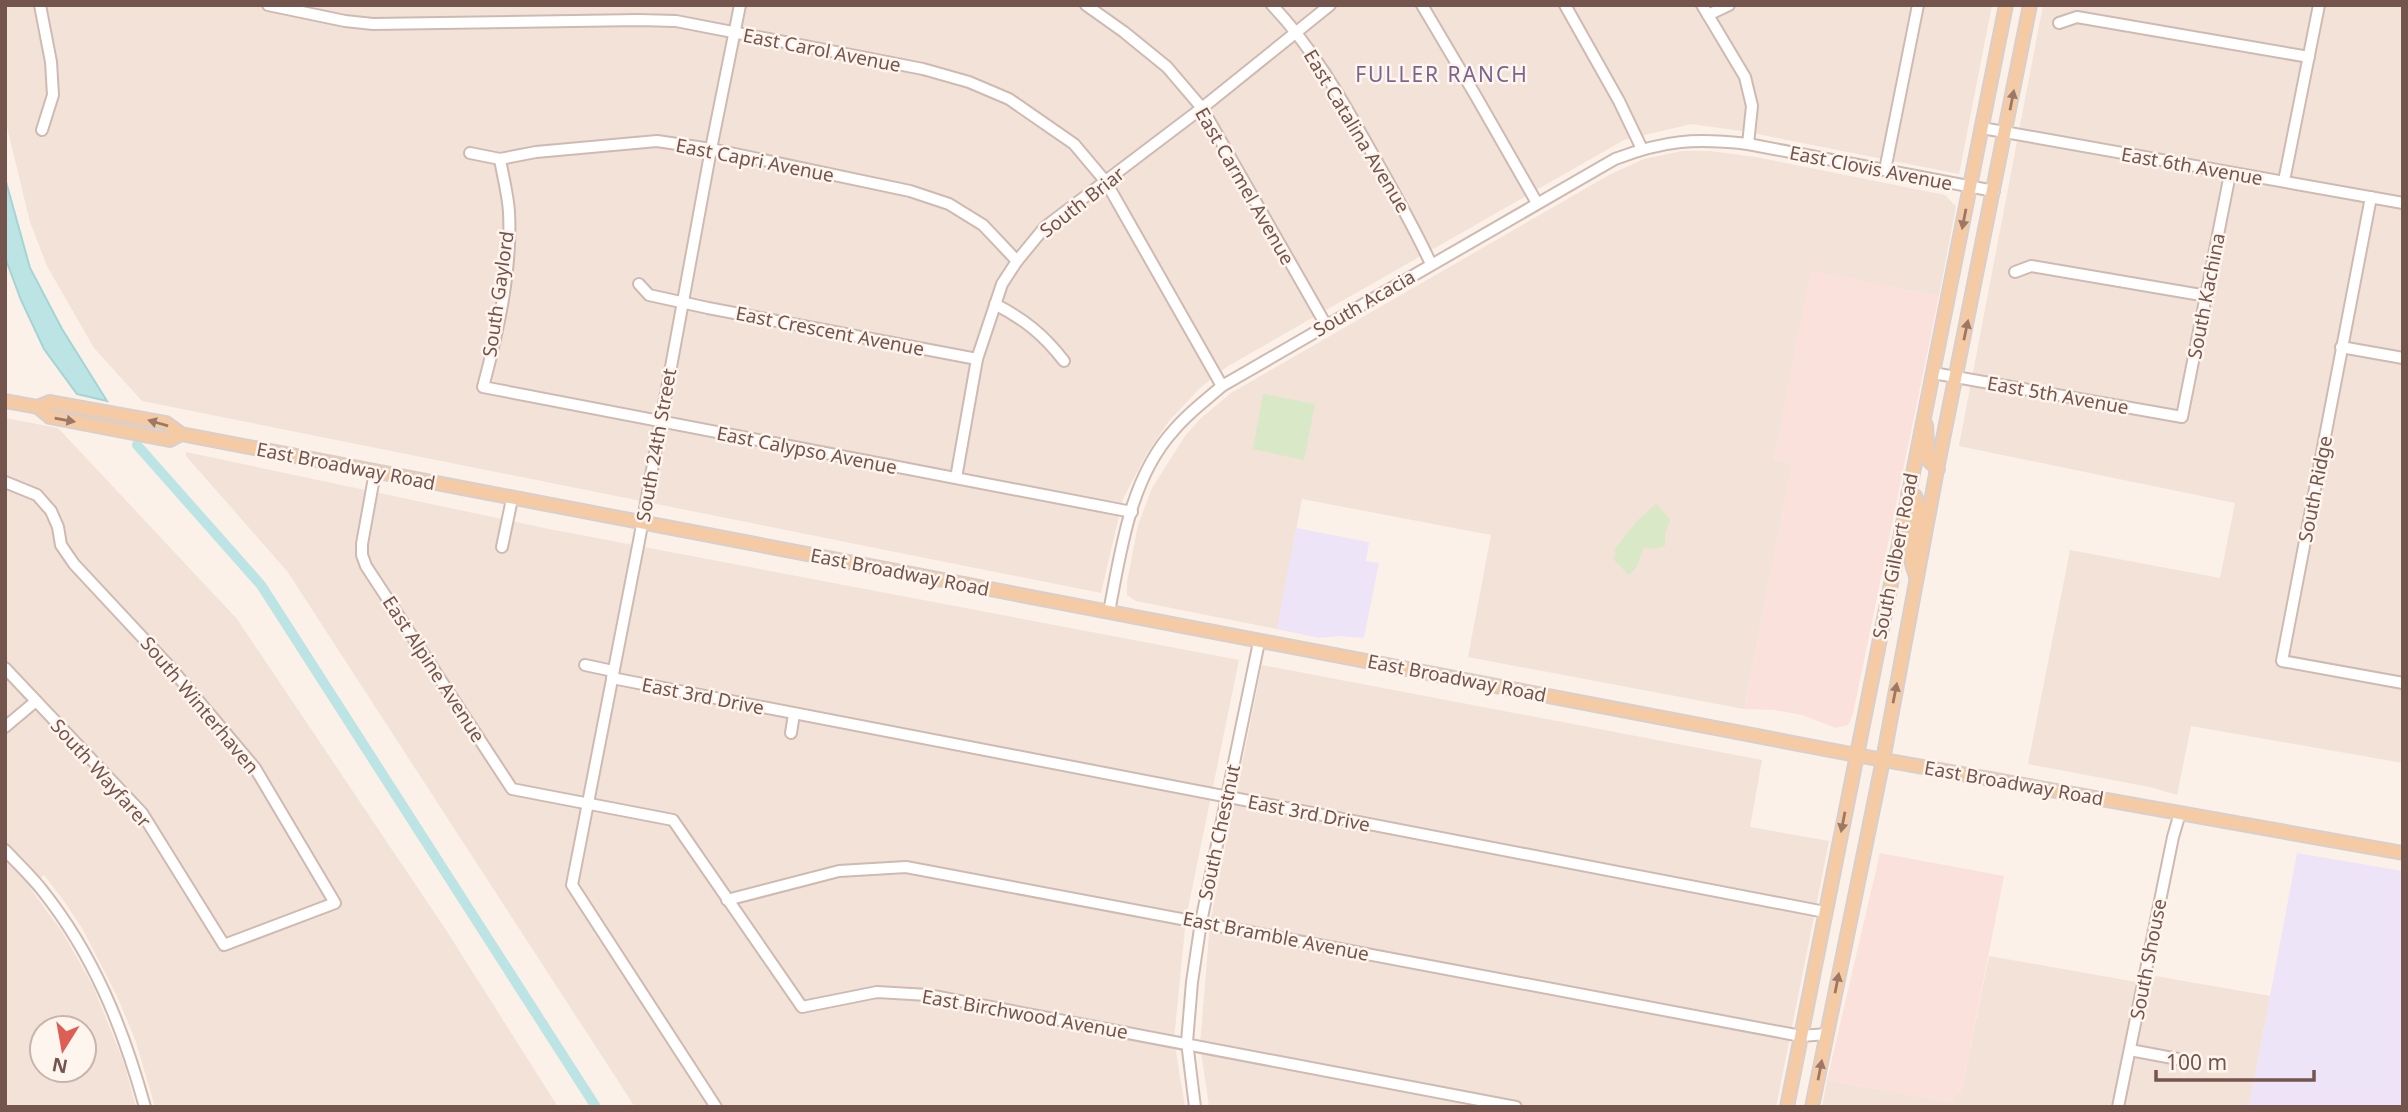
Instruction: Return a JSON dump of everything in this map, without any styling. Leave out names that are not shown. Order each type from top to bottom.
[{"type":"main road","name":"South Gilbert Road","points":[[1787,1107],[2006,5]]},
{"type":"main road","name":"South Gilbert Road","points":[[1812,1107],[2031,5]]},
{"type":"main road","name":"East Broadway Road","points":[[5,401],[38,407],[50,417],[95,426],[170,440],[181,434]]},
{"type":"main road","name":"East Broadway Road","points":[[38,407],[50,402],[76,406],[166,423],[181,434],[512,499],[1856,755],[2403,853]]},
{"type":"main road","points":[[1924,415],[1928,460],[1938,469]]},
{"type":"main road","points":[[1908,494],[1915,496],[1919,505],[1911,561],[1917,580]]},
{"type":"street","points":[[40,5],[51,62],[52,95],[42,130]]},
{"type":"street","name":"East Carol Avenue","points":[[268,5],[373,24],[676,21],[923,69],[969,82],[1009,99],[1074,144],[1106,182],[1222,386]]},
{"type":"street","name":"South 24th Street","points":[[716,1107],[572,886],[740,5]]},
{"type":"street","name":"East Carmel Avenue","points":[[1086,5],[1125,32],[1167,67],[1202,108],[1326,325]]},
{"type":"street","name":"East Catalina Avenue","points":[[1272,5],[1296,30],[1348,111],[1412,223],[1431,264]]},
{"type":"street","name":"South Briar","points":[[956,478],[976,359],[1002,284],[1017,261],[1045,227],[1202,108],[1330,5]]},
{"type":"street","points":[[1422,5],[1537,204]]},
{"type":"street","points":[[1565,5],[1619,101],[1642,149]]},
{"type":"street","points":[[1729,5],[1705,10],[1745,77],[1752,106],[1748,144]]},
{"type":"street","points":[[1885,170],[1918,5]]},
{"type":"street","points":[[2284,181],[2319,5]]},
{"type":"street","points":[[2059,23],[2077,17],[2309,57]]},
{"type":"street","name":"East 6th Avenue","points":[[1982,128],[2403,203]]},
{"type":"street","name":"South Acacia","points":[[1109,612],[1122,544],[1144,476],[1173,430],[1222,386],[1615,159],[1642,149],[1691,140],[1748,144]]},
{"type":"street","name":"East Capri Avenue","points":[[470,153],[500,159],[536,152],[657,141],[711,149],[910,191],[949,204],[983,225],[1017,261]]},
{"type":"street","name":"East Clovis Avenue","points":[[1748,144],[1994,191]]},
{"type":"street","name":"South Gaylord","points":[[482,387],[495,342],[508,254],[509,211],[500,159]]},
{"type":"street","name":"South Kachina","points":[[2182,417],[2230,174]]},
{"type":"street","name":"South Ridge","points":[[2371,197],[2282,661],[2403,683]]},
{"type":"street","points":[[2015,272],[2031,266],[2207,296]]},
{"type":"street","name":"East Crescent Avenue","points":[[639,284],[649,295],[976,359]]},
{"type":"street","points":[[995,304],[1019,317],[1044,336],[1064,361]]},
{"type":"street","points":[[2342,347],[2403,358]]},
{"type":"street","name":"East 5th Avenue","points":[[1933,373],[2182,417]]},
{"type":"street","name":"East Calypso Avenue","points":[[482,387],[1132,512]]},
{"type":"street","name":"East Alpine Avenue","points":[[375,472],[362,544],[366,566],[512,789],[587,802]]},
{"type":"street","name":"South Winterhaven","points":[[5,482],[37,495],[51,511],[58,527],[61,545],[74,564],[170,667],[255,768],[335,903],[275,924]]},
{"type":"street","points":[[502,547],[512,499]]},
{"type":"street","name":"South Chestnut","points":[[1195,1107],[1187,1042],[1201,922],[1259,642]]},
{"type":"street","name":"East 3rd Drive","points":[[585,665],[613,675],[794,715],[1825,912]]},
{"type":"street","name":"South Wayfarer","points":[[5,668],[142,813],[224,945],[275,924]]},
{"type":"street","points":[[5,727],[36,701]]},
{"type":"street","points":[[791,733],[794,715]]},
{"type":"street","name":"East Birchwood Avenue","points":[[587,802],[673,820],[802,1007],[877,992],[928,995],[1187,1042],[1516,1107]]},
{"type":"street","name":"South Shouse","points":[[2118,1107],[2180,813]]},
{"type":"street","points":[[5,850],[41,888],[71,930],[109,999],[130,1055],[145,1107]]},
{"type":"street","name":"East Bramble Avenue","points":[[727,900],[839,871],[906,867],[1801,1036],[1827,1034]]},
{"type":"street","points":[[2130,1050],[2178,1059]]},
{"type":"shaded area","points":[[5,5],[1992,5],[1959,174],[1742,131],[1691,124],[1624,140],[1228,366],[1200,388],[1169,421],[1146,455],[1123,499],[1101,593],[142,401],[94,348],[47,266],[30,222],[5,119]]},
{"type":"shaded area","points":[[2043,5],[2403,5],[2403,763],[2191,726],[2177,795],[2150,787],[2028,764],[2070,550],[2220,578],[2235,503],[1959,446]]},
{"type":"shaded area","points":[[1682,151],[1710,151],[1756,157],[1945,195],[1956,206],[1939,296],[1811,271],[1774,460],[1792,464],[1744,709],[1468,657],[1491,535],[1302,499],[1277,629],[1136,601],[1127,595],[1138,525],[1152,488],[1185,436],[1200,419],[1231,393],[1609,175],[1644,159]]},
{"type":"shaded area","points":[[1811,270],[1939,296],[1853,714],[1848,725],[1836,728],[1802,715],[1744,709],[1792,464],[1774,460]]},
{"type":"shaded area","points":[[5,418],[58,428],[237,619],[446,930],[558,1107],[155,1107],[136,1042],[117,996],[82,928],[44,875],[30,888],[63,933],[93,986],[124,1063],[136,1107],[5,1107]]},
{"type":"shaded area","points":[[186,452],[549,529],[1239,660],[1186,918],[1174,1040],[1185,1107],[635,1107],[287,571],[186,456]]},
{"type":"shaded area","points":[[1296,528],[1369,542],[1366,561],[1379,563],[1364,638],[1319,638],[1277,629]]},
{"type":"shaded area","points":[[1262,665],[1762,760],[1750,827],[1829,841],[1776,1107],[1209,1106],[1200,1045],[1210,923]]},
{"type":"shaded area","points":[[1880,853],[2004,876],[1961,1094],[1955,1094],[1953,1103],[1827,1080]]},
{"type":"shaded area","points":[[2297,853],[2403,871],[2403,1107],[2249,1107]]},
{"type":"shaded area","points":[[1989,956],[2153,985],[2155,976],[2270,996],[2249,1107],[1822,1107],[1827,1080],[1953,1103],[1955,1093],[1961,1094]]},
{"type":"green space","points":[[1263,394],[1315,404],[1304,460],[1253,449]]},
{"type":"green space","points":[[1656,504],[1670,520],[1665,534],[1665,546],[1654,549],[1644,547],[1636,568],[1629,575],[1613,559],[1616,554],[1614,550],[1636,522]]},
{"type":"water","points":[[5,178],[30,268],[62,329],[107,401],[77,394],[44,349],[21,300],[5,257]]},
{"type":"waterway","points":[[137,445],[261,585],[596,1107]]},
{"type":"district","name":"FULLER RANCH","points":[[1442,75]]}]
